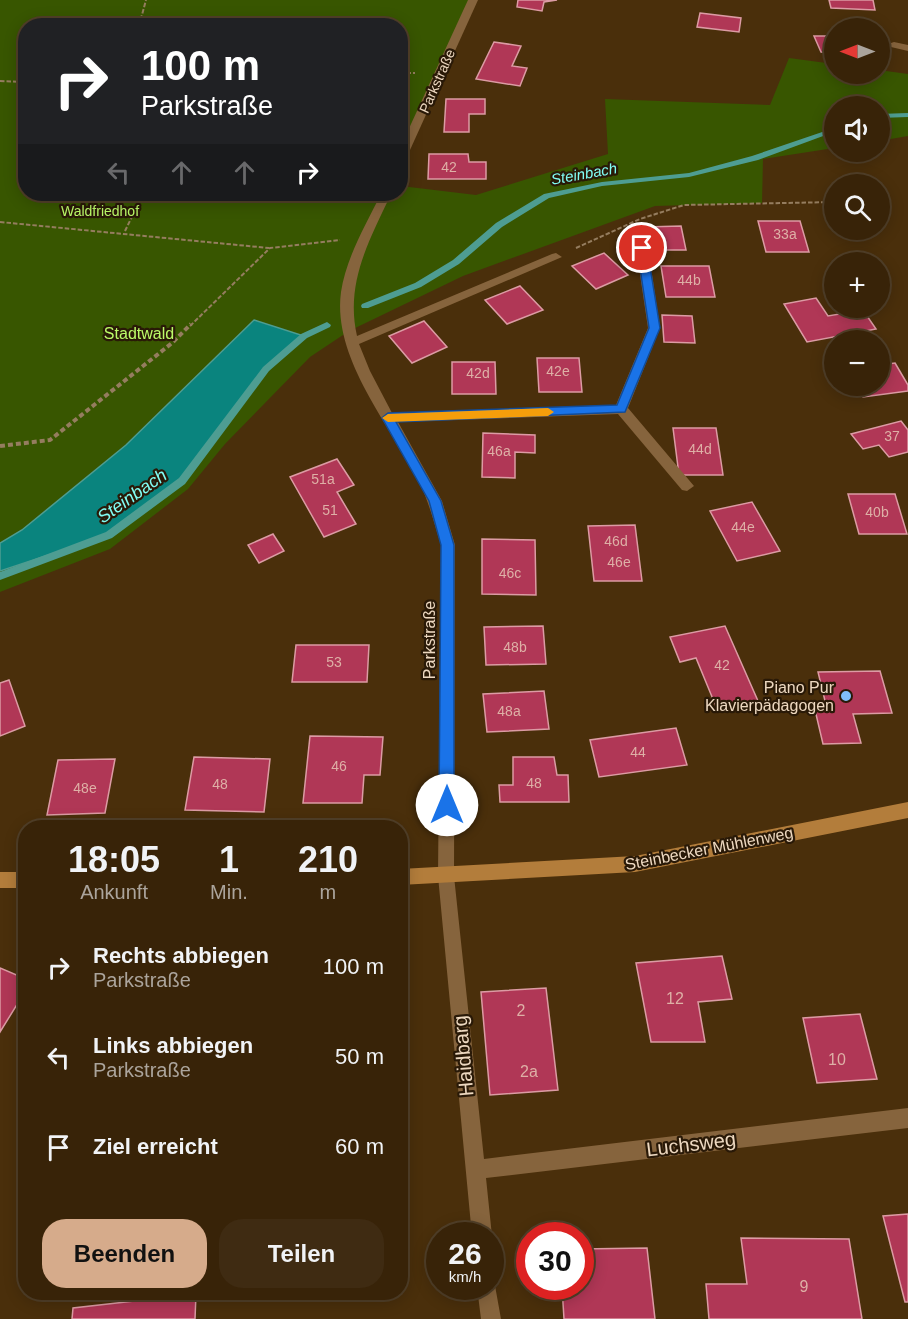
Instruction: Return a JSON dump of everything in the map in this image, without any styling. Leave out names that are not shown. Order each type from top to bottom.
[{"type":"street","name":"Parkstraße","points":[[408,143],[473,0]]},
{"type":"street","points":[[894,45],[908,48]]},
{"type":"street","name":"Parkstraße","points":[[383,201],[366,237],[347,293],[349,331],[388,418],[435,501],[448,545],[446,876]]},
{"type":"street","points":[[621,409],[654,328],[642,248]]},
{"type":"street","points":[[353,342],[556,257]]},
{"type":"street","points":[[388,418],[621,409]]},
{"type":"street","points":[[621,409],[687,486]]},
{"type":"street","name":"Steinbecker Mühlenweg","points":[[408,877],[634,864],[908,810]]},
{"type":"street","name":"Haidbarg","points":[[446,876],[480,1222]]},
{"type":"street","points":[[0,880],[18,880]]},
{"type":"street","name":"Luchsweg","points":[[474,1170],[908,1118]]},
{"type":"street","points":[[489,1300],[491,1319]]},
{"type":"path","points":[[141,18],[146,0]]},
{"type":"path","points":[[0,81],[18,82]]},
{"type":"path","points":[[125,231],[140,201]]},
{"type":"path","points":[[556,257],[640,219],[684,205],[824,202]]},
{"type":"path","points":[[0,222],[270,248],[366,237]]},
{"type":"path","points":[[0,446],[51,440],[172,343],[270,248]]},
{"type":"green space","name":"Stadtwald","points":[[0,0],[473,0],[408,145],[408,18],[18,18],[18,201],[408,201],[408,187],[476,195],[608,154],[605,99],[770,105],[789,58],[824,63],[824,84],[890,84],[890,72],[908,74],[908,136],[890,139],[890,96],[824,96],[824,150],[763,159],[762,203],[655,206],[463,276],[349,331],[310,357],[225,444],[188,489],[110,549],[0,592]]},
{"type":"water","points":[[254,320],[304,336],[266,369],[182,481],[109,535],[0,571],[0,543],[22,530],[126,445]]},
{"type":"building","points":[[518,0],[557,0],[544,2],[542,11],[517,7]]},
{"type":"building","points":[[829,0],[873,0],[875,10],[831,8]]},
{"type":"building","points":[[700,13],[741,18],[739,32],[697,27]]},
{"type":"building","points":[[814,36],[824,36],[824,52],[821,52]]},
{"type":"building","points":[[494,42],[521,46],[512,66],[527,68],[520,86],[476,79]]},
{"type":"building","points":[[446,99],[485,99],[485,114],[469,114],[469,132],[444,132]]},
{"type":"building","points":[[429,154],[468,154],[469,162],[486,162],[486,179],[428,179]]},
{"type":"building","points":[[758,221],[800,221],[809,252],[766,252]]},
{"type":"building","points":[[681,226],[686,250],[649,250],[645,227]]},
{"type":"building","points":[[604,253],[628,275],[596,289],[572,266]]},
{"type":"building","points":[[661,266],[709,266],[715,297],[666,297]]},
{"type":"building","points":[[520,286],[543,310],[507,324],[485,300]]},
{"type":"building","points":[[816,298],[824,310],[824,318],[868,318],[876,329],[824,330],[824,339],[807,342],[784,304]]},
{"type":"building","points":[[662,315],[692,316],[695,343],[664,342]]},
{"type":"building","points":[[424,321],[447,347],[412,363],[389,336]]},
{"type":"building","points":[[537,358],[579,358],[582,392],[539,392]]},
{"type":"building","points":[[452,362],[495,362],[496,394],[452,394]]},
{"type":"building","points":[[895,363],[908,385],[908,391],[890,393],[890,364]]},
{"type":"building","points":[[901,421],[908,430],[908,452],[889,457],[879,445],[863,449],[851,434]]},
{"type":"building","points":[[673,428],[716,428],[723,475],[679,475]]},
{"type":"building","points":[[483,433],[535,435],[535,453],[515,452],[515,478],[482,477]]},
{"type":"building","points":[[337,459],[354,485],[337,492],[356,524],[324,537],[290,477]]},
{"type":"building","points":[[848,494],[895,494],[907,534],[859,534]]},
{"type":"building","points":[[752,502],[780,551],[737,561],[710,511]]},
{"type":"building","points":[[635,525],[642,581],[594,581],[588,526]]},
{"type":"building","points":[[273,534],[284,551],[259,563],[248,545]]},
{"type":"building","points":[[482,539],[535,540],[536,595],[482,594]]},
{"type":"building","points":[[543,626],[546,664],[486,665],[484,627]]},
{"type":"building","points":[[725,626],[758,701],[717,709],[696,658],[680,662],[670,637]]},
{"type":"building","points":[[296,645],[369,645],[367,682],[292,682]]},
{"type":"building","points":[[880,671],[892,713],[853,714],[861,743],[823,744],[815,710],[827,709],[818,672]]},
{"type":"building","points":[[9,680],[25,726],[0,736],[0,683]]},
{"type":"building","points":[[544,691],[549,729],[487,732],[483,694]]},
{"type":"building","points":[[676,728],[687,765],[599,777],[590,740]]},
{"type":"building","points":[[310,736],[383,737],[380,775],[364,775],[362,803],[303,803]]},
{"type":"building","points":[[194,757],[270,759],[264,812],[185,810]]},
{"type":"building","points":[[513,757],[554,757],[557,775],[568,775],[569,802],[500,802],[499,785],[513,785]]},
{"type":"building","points":[[115,759],[105,813],[47,815],[58,760]]},
{"type":"building","points":[[722,956],[732,999],[698,1002],[705,1042],[651,1042],[636,963]]},
{"type":"building","points":[[0,968],[18,976],[18,1003],[0,1032]]},
{"type":"building","points":[[546,988],[558,1090],[490,1095],[481,992]]},
{"type":"building","points":[[860,1014],[877,1079],[817,1083],[803,1018]]},
{"type":"building","points":[[908,1214],[908,1302],[905,1302],[883,1216]]},
{"type":"building","points":[[741,1238],[849,1239],[862,1319],[709,1319],[706,1284],[747,1284]]},
{"type":"building","points":[[647,1248],[655,1319],[564,1319],[563,1300],[594,1300],[594,1249]]},
{"type":"building","points":[[143,1300],[196,1300],[195,1319],[72,1319],[73,1308]]},
{"type":"waterway","name":"Steinbach","points":[[890,116],[908,115]]},
{"type":"waterway","name":"Steinbach","points":[[365,306],[418,285],[456,262],[499,225],[547,196],[602,184],[689,175],[755,158],[824,134]]},
{"type":"waterway","name":"Steinbach","points":[[0,576],[109,535],[182,481],[266,369],[304,336],[327,325]]},
{"type":"slow traffic","points":[[388,418],[548,412]]},
{"type":"place","name":"Piano Pur Klavierpädagogen","points":[[846,696]]},
{"type":"route","points":[[447,805],[448,545],[435,501],[388,418],[621,409],[654,328],[642,248]]},
{"type":"park label","name":"Waldfriedhof","points":[[100,211]]}]
